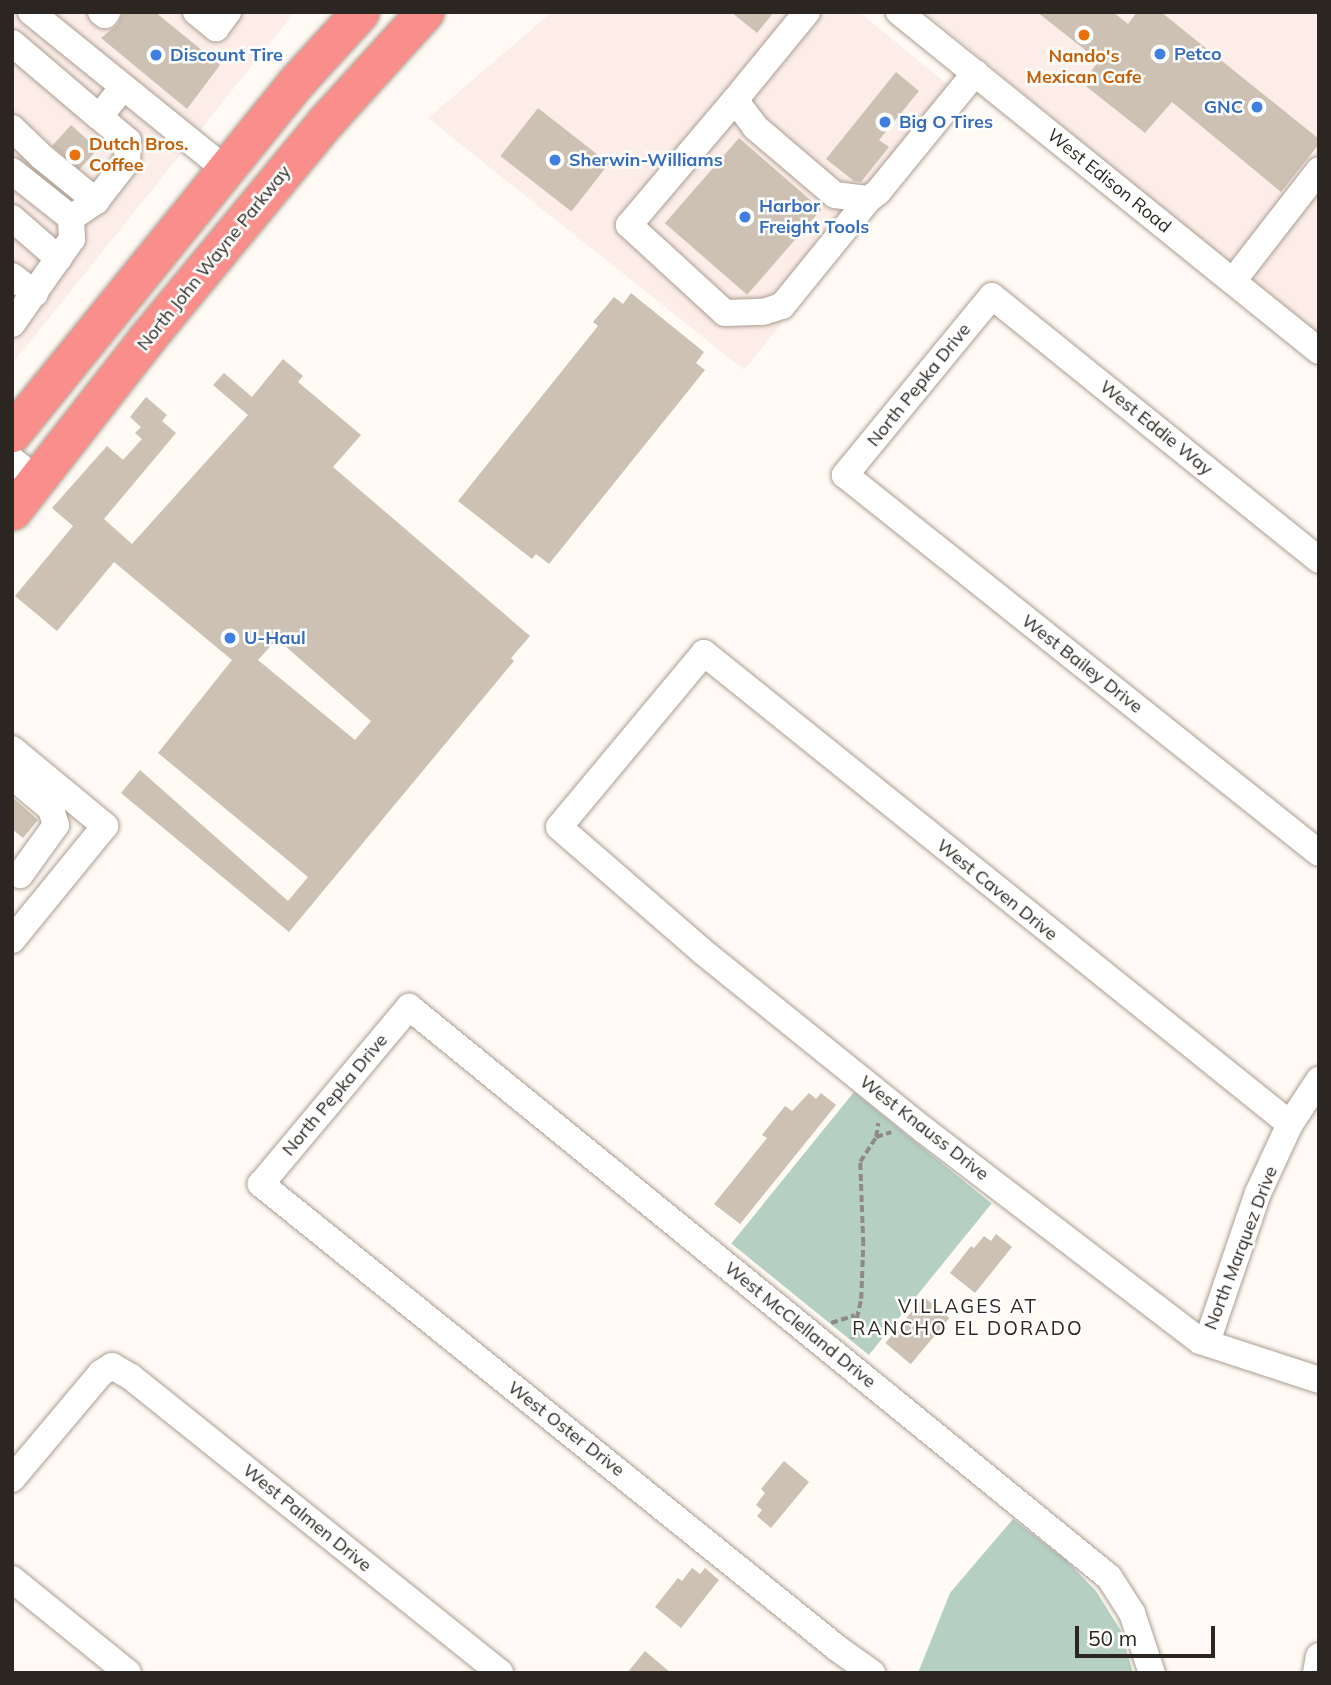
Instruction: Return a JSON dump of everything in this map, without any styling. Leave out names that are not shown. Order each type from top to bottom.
[{"type":"highway","points":[[12,433],[298,80],[360,12]]},
{"type":"highway","name":"North John Wayne Parkway","points":[[12,511],[24,470],[137,354],[326,121],[425,12]]},
{"type":"highway","points":[[137,354],[133,326],[162,247]]},
{"type":"street","points":[[31,12],[226,170]]},
{"type":"street","points":[[101,12],[105,15],[107,12]]},
{"type":"street","points":[[196,12],[216,28],[228,12]]},
{"type":"street","points":[[807,12],[629,225],[725,313],[763,312],[782,306],[975,73]]},
{"type":"street","name":"West Edison Road","points":[[899,12],[1319,351]]},
{"type":"street","points":[[12,43],[128,141],[127,161],[96,201],[71,218]]},
{"type":"street","points":[[99,117],[123,87]]},
{"type":"street","points":[[735,100],[755,127],[835,195],[869,199]]},
{"type":"street","points":[[12,128],[42,157],[96,201]]},
{"type":"street","points":[[1233,281],[1319,170]]},
{"type":"street","points":[[12,171],[71,218],[72,239],[12,324]]},
{"type":"street","points":[[12,218],[59,259]]},
{"type":"street","points":[[12,276],[35,295]]},
{"type":"street","name":"North Pepka Drive","points":[[845,475],[992,296]]},
{"type":"street","name":"West Eddie Way","points":[[992,296],[1319,561]]},
{"type":"street","name":"West Bailey Drive","points":[[845,475],[1319,853]]},
{"type":"street","name":"West Caven Drive","points":[[559,827],[704,653],[1290,1124]]},
{"type":"street","points":[[12,749],[105,826],[12,940]]},
{"type":"street","points":[[12,776],[51,809],[56,825],[20,875]]},
{"type":"street","name":"West Knauss Drive","points":[[559,827],[702,951],[924,1130],[1204,1342],[1319,1380]]},
{"type":"street","name":"North Pepka Drive","points":[[261,1184],[409,1007]]},
{"type":"street","name":"West McClelland Drive","points":[[409,1007],[1109,1577],[1132,1613],[1152,1673]]},
{"type":"street","name":"North Marquez Drive","points":[[1204,1342],[1210,1333],[1258,1193],[1290,1124],[1319,1080]]},
{"type":"street","name":"West Oster Drive","points":[[261,1184],[837,1648],[872,1673]]},
{"type":"street","name":"West Palmen Drive","points":[[12,1479],[101,1373],[112,1366],[141,1385],[500,1673]]},
{"type":"street","points":[[12,1579],[128,1673]]},
{"type":"street","points":[[1317,1673],[1319,1656]]},
{"type":"path","points":[[852,1344],[855,1315],[861,1299],[860,1161],[876,1137]]},
{"type":"shaded area","points":[[12,12],[295,12],[12,364]]},
{"type":"shaded area","points":[[552,12],[859,12],[964,98],[744,370],[428,118]]},
{"type":"shaded area","points":[[924,12],[1319,12],[1319,336]]},
{"type":"green space","points":[[854,1092],[992,1203],[869,1355],[731,1244]]},
{"type":"green space","points":[[1013,1519],[1066,1560],[1096,1591],[1121,1631],[1133,1673],[918,1673],[950,1593]]},
{"type":"building","points":[[123,12],[155,12],[220,65],[187,109],[101,38],[118,24]]},
{"type":"building","points":[[731,12],[774,12],[757,33]]},
{"type":"building","points":[[1037,12],[1113,12],[1128,24],[1137,12],[1161,12],[1319,139],[1319,144],[1281,192],[1172,102],[1145,133],[1082,83],[1099,61]]},
{"type":"building","points":[[896,72],[919,91],[879,140],[889,147],[861,182],[854,181],[826,159]]},
{"type":"building","name":"Sherwin-Williams","points":[[538,108],[609,163],[571,211],[500,156]]},
{"type":"building","points":[[71,125],[98,149],[79,170],[52,146]]},
{"type":"building","name":"Harbor Freight Tools","points":[[739,138],[821,210],[747,295],[665,223]]},
{"type":"building","points":[[631,293],[704,352],[696,363],[705,370],[549,564],[536,554],[532,559],[458,501],[598,326],[593,322],[614,297],[623,304]]},
{"type":"building","points":[[283,359],[303,376],[298,382],[361,435],[333,467],[530,636],[511,658],[514,661],[289,932],[121,793],[140,770],[288,901],[308,877],[158,753],[232,660],[114,562],[57,631],[15,596],[73,526],[52,508],[107,446],[123,460],[142,439],[135,433],[141,427],[130,417],[146,397],[167,415],[162,421],[176,433],[104,519],[132,544],[248,415],[213,385],[224,373],[252,397]],"holes":[[[277,639],[371,721],[355,740],[258,660]]]},
{"type":"building","points":[[12,797],[38,820],[23,838],[12,829]]},
{"type":"building","points":[[809,1093],[816,1099],[821,1093],[836,1105],[740,1224],[714,1204],[767,1138],[762,1135],[785,1106],[792,1111]]},
{"type":"building","points":[[996,1234],[1012,1247],[975,1293],[950,1273],[971,1246],[974,1248],[984,1236],[991,1241]]},
{"type":"building","points":[[924,1297],[949,1318],[911,1364],[885,1343]]},
{"type":"building","points":[[784,1461],[809,1482],[771,1528],[757,1516],[762,1510],[756,1505],[765,1493],[761,1489]]},
{"type":"building","points":[[692,1568],[700,1574],[705,1568],[719,1580],[681,1628],[655,1607],[678,1578],[682,1581]]},
{"type":"building","points":[[645,1651],[671,1673],[627,1673]]},
{"type":"place","name":"Nando's Mexican Cafe","points":[[1084,35]]},
{"type":"place","name":"Petco","points":[[1160,54]]},
{"type":"place","name":"Discount Tire","points":[[156,55]]},
{"type":"place","name":"GNC","points":[[1257,107]]},
{"type":"place","name":"Big O Tires","points":[[885,122]]},
{"type":"place","name":"Dutch Bros. Coffee","points":[[75,155]]},
{"type":"place","name":"Sherwin-Williams","points":[[555,160]]},
{"type":"place","name":"Harbor Freight Tools","points":[[745,217]]},
{"type":"place","name":"U-Haul","points":[[230,638]]},
{"type":"district","name":"VILLAGES AT RANCHO EL DORADO","points":[[968,1318]]}]
